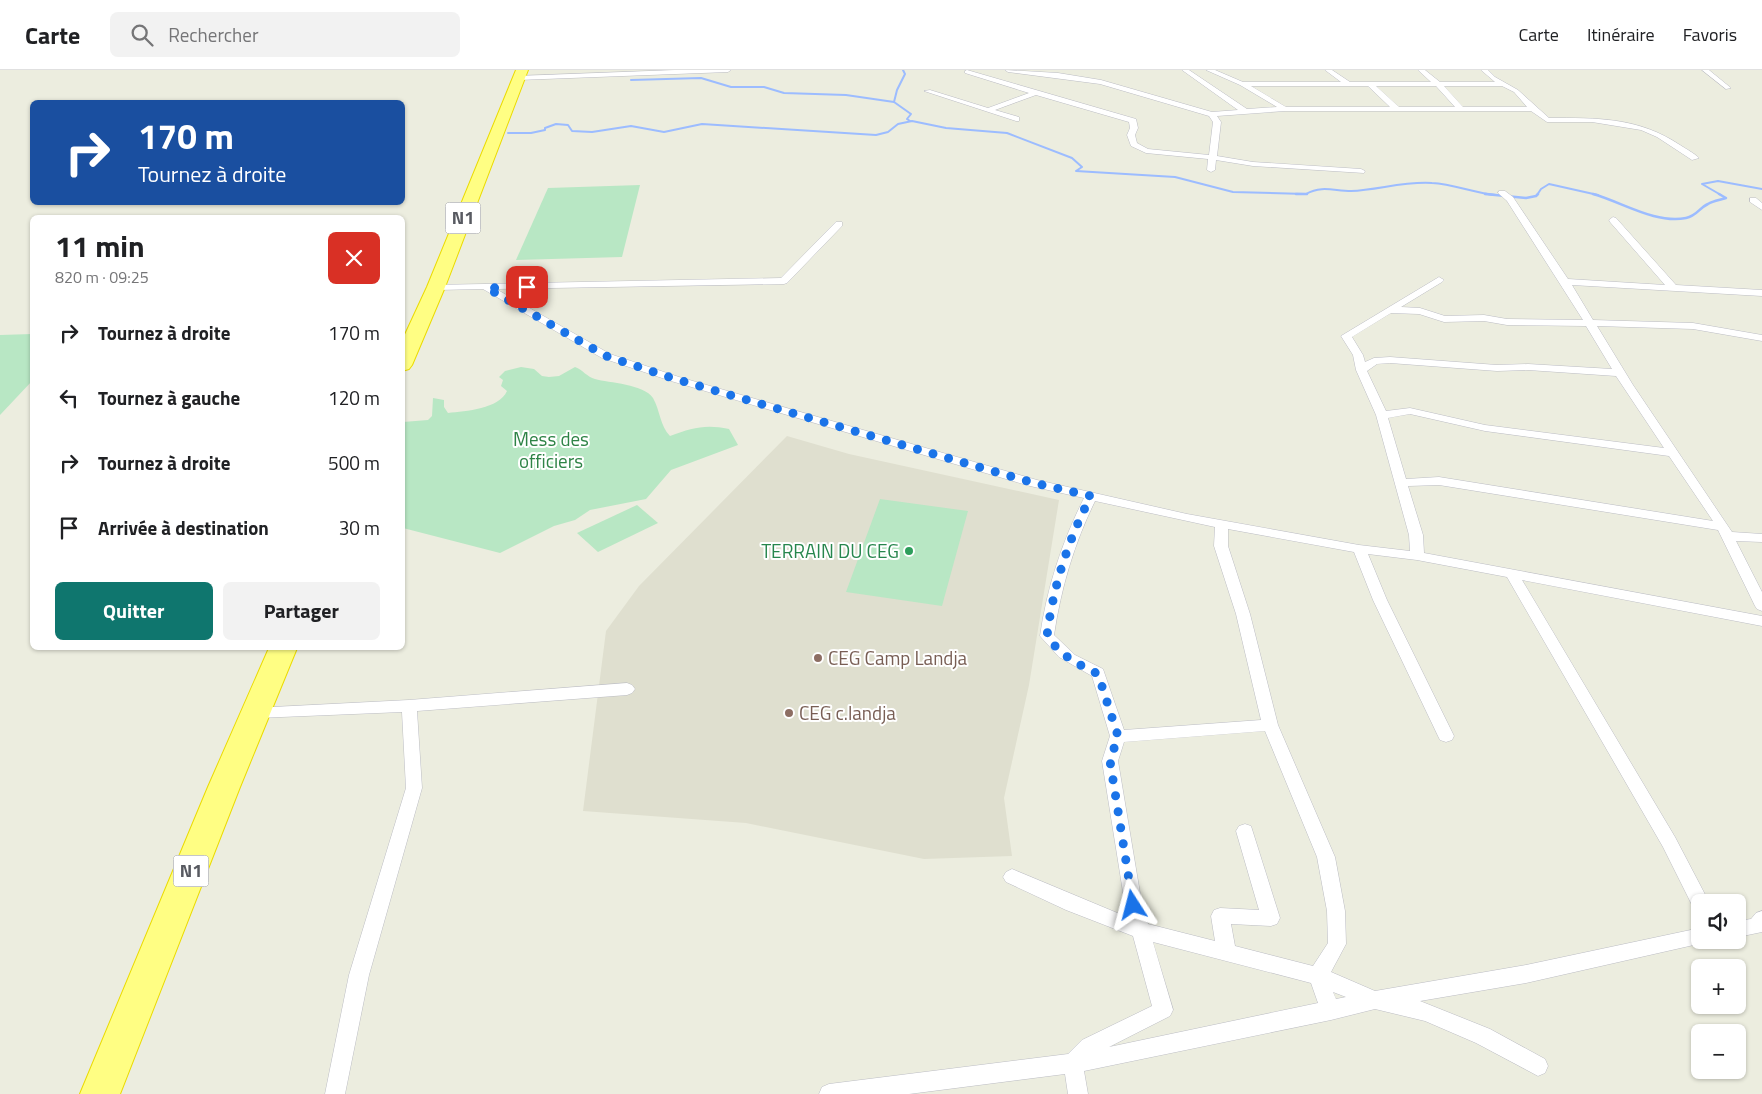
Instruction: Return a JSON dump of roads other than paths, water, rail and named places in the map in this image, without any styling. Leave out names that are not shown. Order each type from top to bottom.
[{"type":"highway","name":"N1","points":[[405,358],[436,288],[520,74]]},
{"type":"highway","name":"N1","points":[[100,1094],[224,787],[282,650]]},
{"type":"street","points":[[520,74],[728,70]]},
{"type":"street","points":[[971,70],[967,72],[1133,121],[1134,128],[1131,135],[1134,144],[1146,151],[1253,164],[1361,171]]},
{"type":"street","points":[[1008,70],[1101,82],[1212,114],[1285,109],[1533,109]]},
{"type":"street","points":[[1184,70],[1244,111]]},
{"type":"street","points":[[1209,70],[1242,84],[1285,109]]},
{"type":"street","points":[[1328,70],[1348,84]]},
{"type":"street","points":[[1421,70],[1438,84],[1460,109]]},
{"type":"street","points":[[1484,70],[1493,78],[1516,91],[1533,109],[1547,120],[1592,120],[1642,128],[1660,135],[1695,158]]},
{"type":"street","points":[[1705,70],[1728,88]]},
{"type":"street","points":[[1242,84],[1504,84]]},
{"type":"street","points":[[1371,84],[1396,108]]},
{"type":"street","points":[[928,91],[1016,119]]},
{"type":"street","points":[[989,110],[1037,92]]},
{"type":"street","points":[[1211,170],[1217,122],[1212,114]]},
{"type":"street","points":[[1502,193],[1510,200],[1539,246],[1565,282],[1620,373],[1725,532],[1762,606]]},
{"type":"street","points":[[1753,200],[1762,208]]},
{"type":"street","points":[[1614,220],[1674,289]]},
{"type":"street","points":[[436,288],[784,281],[839,224]]},
{"type":"street","points":[[1417,556],[1416,535],[1382,415],[1361,370],[1358,355],[1346,336],[1439,280]]},
{"type":"street","points":[[1565,282],[1762,292]]},
{"type":"street","points":[[487,288],[606,356],[675,379],[1034,483],[1222,524],[1359,549],[1417,556],[1762,621]]},
{"type":"street","points":[[1390,310],[1420,312],[1444,319],[1484,318],[1506,322],[1589,322],[1693,326],[1762,338]]},
{"type":"street","points":[[1361,370],[1374,361],[1390,360],[1496,368],[1528,367],[1620,373]]},
{"type":"street","points":[[1382,415],[1410,411],[1485,428],[1673,453]]},
{"type":"street","points":[[1401,483],[1439,481],[1762,538]]},
{"type":"street","points":[[1073,1063],[1089,1047],[1163,1010],[1133,905],[1110,761],[1118,736],[1098,674],[1075,663],[1056,649],[1047,636],[1055,584],[1076,524],[1091,496]]},
{"type":"street","points":[[1222,524],[1221,546],[1243,614],[1270,726],[1326,857],[1336,911],[1337,944],[1318,976]]},
{"type":"street","points":[[1359,549],[1380,600],[1446,736]]},
{"type":"street","points":[[1512,575],[1655,819],[1695,894]]},
{"type":"street","points":[[257,712],[410,706],[627,690]]},
{"type":"street","points":[[335,1094],[359,975],[414,788],[410,706]]},
{"type":"street","points":[[1118,736],[1270,726]]},
{"type":"street","points":[[1227,953],[1220,916],[1272,918],[1245,831]]},
{"type":"street","points":[[1012,877],[1072,904],[1140,930],[1318,976],[1376,1000],[1427,1012],[1483,1036],[1538,1066]]},
{"type":"street","points":[[1746,928],[1756,926],[1762,918]]},
{"type":"street","points":[[829,1094],[1073,1063],[1331,1011],[1376,1000],[1526,974],[1691,938]]},
{"type":"street","points":[[1318,976],[1331,1011]]},
{"type":"street","points":[[1073,1063],[1078,1094]]},
{"type":"waterway","points":[[894,102],[897,90],[905,74],[903,70]]},
{"type":"waterway","points":[[631,80],[701,78],[731,87],[764,87],[784,93],[846,95],[894,102]]},
{"type":"waterway","points":[[894,102],[911,114],[907,119],[910,121]]},
{"type":"waterway","points":[[508,133],[531,133],[545,130],[545,128],[556,124],[568,125],[572,131],[592,132],[631,126],[664,132],[702,124],[876,135],[888,132],[898,124],[912,121],[946,128],[1007,133],[1072,158],[1082,167],[1076,171],[1175,177],[1233,192],[1306,194]]},
{"type":"waterway","points":[[1721,195],[1702,184],[1718,181],[1762,189]]},
{"type":"waterway","points":[[1306,194],[1323,189],[1351,191],[1401,184],[1432,183],[1496,195]]},
{"type":"waterway","points":[[1537,195],[1541,189],[1549,184],[1598,195]]},
{"type":"waterway","points":[[1296,194],[1306,194]]},
{"type":"waterway","points":[[1485,194],[1526,198],[1537,195]]},
{"type":"waterway","points":[[1593,194],[1651,215],[1674,219],[1690,217],[1710,203],[1726,198],[1719,194]]},
{"type":"place","name":"TERRAIN DU CEG","points":[[909,551]]},
{"type":"place","name":"CEG Camp Landja","points":[[818,658]]},
{"type":"place","name":"CEG c.landja","points":[[789,713]]},
{"type":"park label","name":"Mess des officiers","points":[[551,450]]}]
